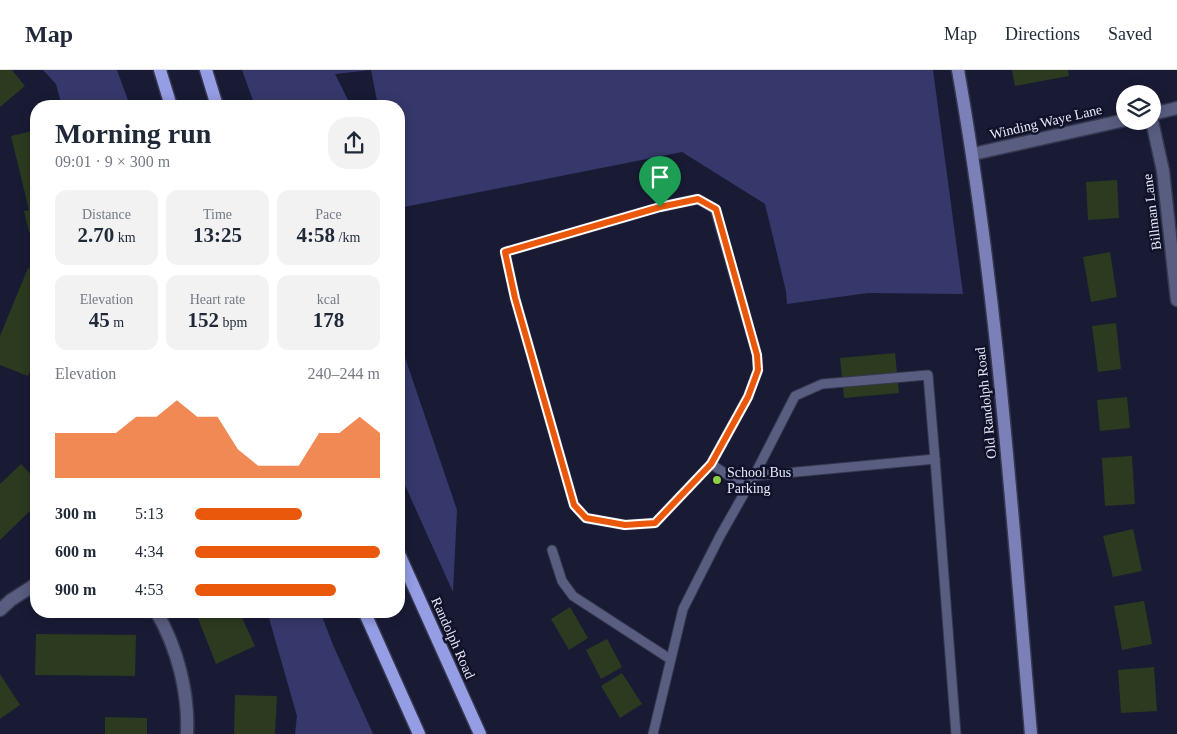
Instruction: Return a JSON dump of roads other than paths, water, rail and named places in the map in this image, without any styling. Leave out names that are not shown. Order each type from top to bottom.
[{"type":"main road","points":[[160,70],[169,100]]},
{"type":"main road","points":[[206,70],[216,100]]},
{"type":"main road","name":"Randolph Road","points":[[405,567],[480,734]]},
{"type":"main road","points":[[367,618],[419,734]]},
{"type":"street","name":"Old Randolph Road","points":[[958,70],[973,154],[1001,392],[1031,734]]},
{"type":"street","points":[[1161,112],[1177,108]]},
{"type":"street","name":"Winding Waye Lane","points":[[973,154],[1116,122]]},
{"type":"street","name":"Billman Lane","points":[[1154,130],[1163,171],[1177,300]]},
{"type":"street","points":[[0,610],[30,588]]},
{"type":"street","points":[[160,618],[179,666],[188,718],[187,734]]},
{"type":"lane","points":[[698,199],[716,209],[757,355],[758,370],[748,397],[711,464],[655,523],[625,525],[586,518],[574,505],[515,298],[505,252],[660,207],[698,199]]},
{"type":"lane","points":[[653,734],[683,609],[795,396],[822,384],[928,375],[946,581],[956,734]]},
{"type":"lane","points":[[754,476],[935,459]]},
{"type":"lane","points":[[711,464],[746,487]]},
{"type":"lane","points":[[552,550],[562,581],[573,596],[670,659]]},
{"type":"place","name":"School Bus Parking","points":[[717,480]]}]
